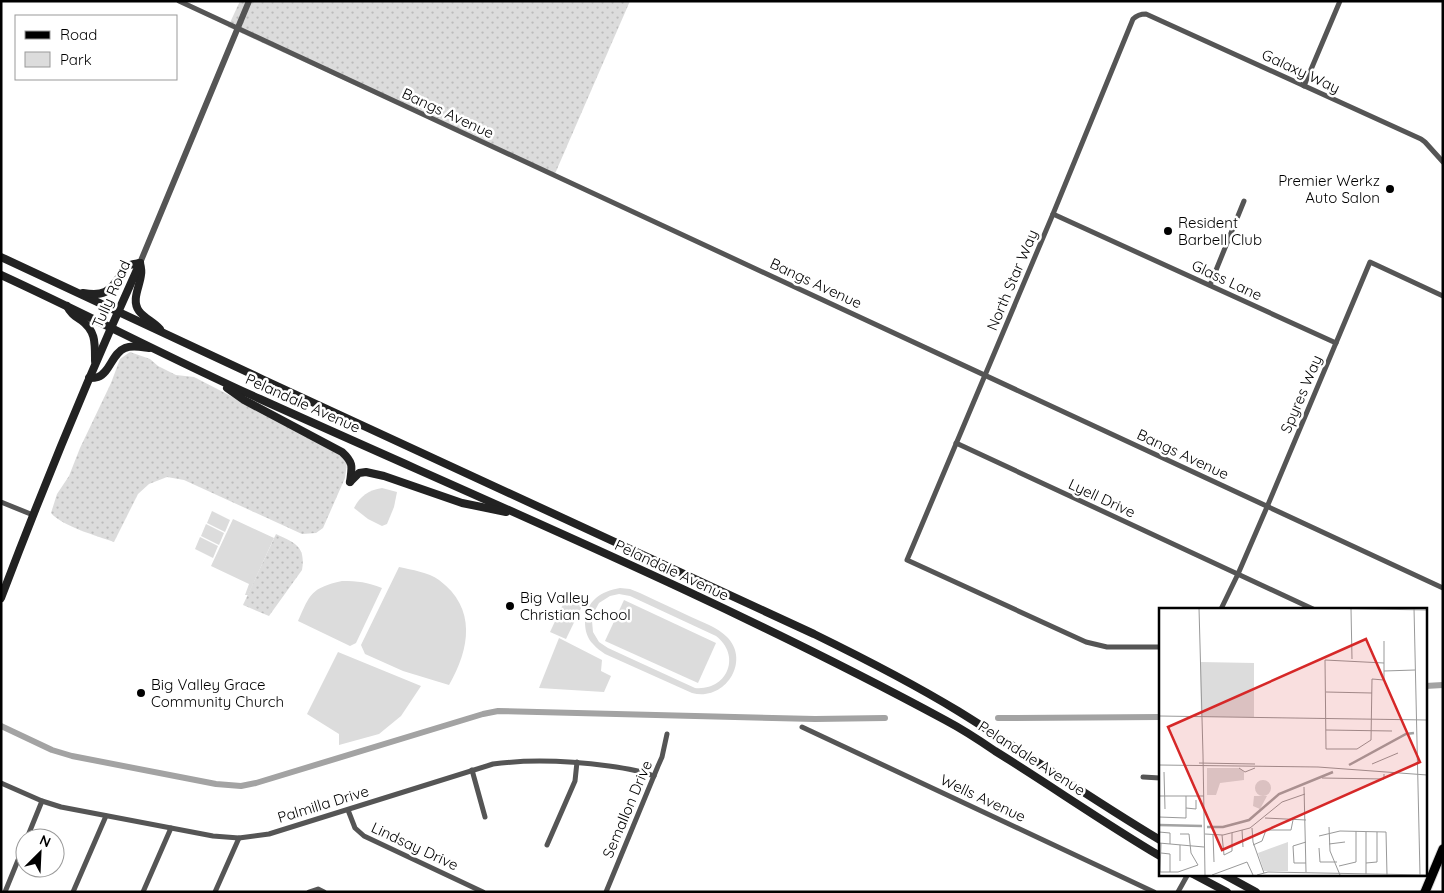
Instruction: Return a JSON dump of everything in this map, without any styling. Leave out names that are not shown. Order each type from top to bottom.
[{"type":"main road","name":"Pelandale Avenue","points":[[1,257],[814,634],[866,660],[956,710],[1159,839]]},
{"type":"main road","name":"Pelandale Avenue","points":[[76,292],[99,294],[107,292],[113,288],[128,266],[140,263],[142,274],[136,305],[142,314],[165,334]]},
{"type":"main road","name":"Tully Road","points":[[1,598],[111,327],[140,263]]},
{"type":"main road","name":"Pelandale Avenue","points":[[1,275],[66,304],[209,376],[517,514],[808,648],[950,722],[1159,855]]},
{"type":"main road","name":"Pelandale Avenue","points":[[66,304],[69,312],[89,326],[92,333],[95,361],[90,378],[98,377],[102,374],[124,348],[152,348]]},
{"type":"main road","points":[[209,376],[244,400],[342,452],[352,463],[350,482],[360,473],[366,472],[384,476],[462,503],[517,514]]},
{"type":"main road","points":[[1425,892],[1443,849]]},
{"type":"main road","points":[[1197,876],[1227,892]]},
{"type":"main road","points":[[1227,876],[1256,892]]},
{"type":"street","name":"Bangs Avenue","points":[[179,1],[1443,588]]},
{"type":"street","name":"Tully Road","points":[[140,263],[249,1]]},
{"type":"street","points":[[1304,86],[1340,1]]},
{"type":"street","name":"Galaxy Way","points":[[1142,14],[1181,29],[1425,142],[1443,162]]},
{"type":"street","name":"North Star Way","points":[[1142,14],[1133,19],[1053,214],[906,560],[1086,642],[1107,647],[1159,647]]},
{"type":"street","points":[[1210,286],[1244,201]]},
{"type":"street","name":"Glass Lane","points":[[1053,214],[1336,343]]},
{"type":"street","name":"Spyres Way","points":[[1221,608],[1267,507],[1370,262],[1443,296]]},
{"type":"street","name":"Lyell Drive","points":[[956,444],[1311,608]]},
{"type":"street","points":[[1,502],[33,516]]},
{"type":"street","name":"Wells Avenue","points":[[802,727],[1154,892]]},
{"type":"street","name":"Semallon Drive","points":[[606,892],[662,757],[667,734]]},
{"type":"street","name":"Palmilla Drive","points":[[1,783],[61,807],[213,836],[239,838],[269,834],[472,770],[504,762],[577,762],[634,769],[654,776]]},
{"type":"street","points":[[547,845],[574,781],[577,762]]},
{"type":"street","points":[[472,770],[485,817]]},
{"type":"street","points":[[1143,777],[1159,778]]},
{"type":"street","points":[[31,828],[42,801]]},
{"type":"street","name":"Lindsay Drive","points":[[348,810],[355,828],[364,836],[483,892]]},
{"type":"street","points":[[73,892],[106,816]]},
{"type":"street","points":[[143,892],[171,828]]},
{"type":"street","points":[[216,892],[239,838]]},
{"type":"street","points":[[5,892],[15,868]]},
{"type":"street","points":[[1178,892],[1187,876]]},
{"type":"street","points":[[309,892],[314,890],[323,891]]},
{"type":"green space","points":[[240,1],[630,1],[554,176],[228,27]]},
{"type":"green space","points":[[130,352],[150,359],[158,366],[176,375],[194,377],[339,452],[347,463],[345,478],[323,528],[316,533],[302,534],[184,480],[167,477],[149,484],[138,494],[114,542],[80,530],[56,518],[51,513],[57,494],[69,476],[120,359]]},
{"type":"green space","points":[[382,488],[397,492],[394,507],[387,524],[382,526],[368,519],[354,508],[365,494]]},
{"type":"green space","points":[[212,511],[230,520],[225,532],[207,523]]},
{"type":"green space","points":[[233,519],[274,538],[248,595],[245,595],[249,584],[211,566]]},
{"type":"green space","points":[[206,524],[224,533],[219,545],[201,536]]},
{"type":"green space","points":[[276,534],[298,546],[301,550],[303,562],[302,570],[269,616],[243,605]]},
{"type":"green space","points":[[200,537],[218,546],[213,558],[195,549]]},
{"type":"green space","points":[[399,567],[435,577],[451,591],[460,603],[466,630],[465,643],[462,657],[449,685],[403,671],[365,654],[361,645]]},
{"type":"green space","points":[[342,581],[362,582],[382,588],[356,643],[350,646],[298,621],[309,598],[313,594],[324,586]]},
{"type":"green space","points":[[613,589],[630,589],[640,593],[723,633],[734,647],[736,657],[735,668],[724,686],[704,694],[692,693],[605,654],[599,649],[591,642],[587,634],[585,625],[586,615],[588,608],[596,598]],"holes":[[[619,594],[630,596],[716,636],[724,644],[728,653],[729,662],[723,678],[715,684],[695,688],[608,648],[599,642],[593,632],[592,621],[593,614],[599,603],[610,596]]]},
{"type":"green space","points":[[566,598],[582,606],[566,639],[550,632]]},
{"type":"green space","points":[[624,600],[716,643],[698,683],[605,641]]},
{"type":"green space","points":[[559,638],[602,660],[601,671],[611,676],[604,692],[539,688]]},
{"type":"green space","points":[[338,652],[421,686],[401,716],[379,734],[339,745],[339,734],[307,714]]},
{"type":"waterway","points":[[1426,686],[1443,685]]},
{"type":"waterway","points":[[1,726],[52,750],[72,756],[216,784],[241,786],[498,711],[815,719],[885,718]]},
{"type":"waterway","points":[[998,718],[1159,717]]},
{"type":"place","name":"Premier Werkz Auto Salon","points":[[1390,189]]},
{"type":"place","name":"Resident Barbell Club","points":[[1168,231]]},
{"type":"place","name":"Big Valley Christian School","points":[[510,606]]},
{"type":"place","name":"Big Valley Grace Community Church","points":[[141,693]]}]
